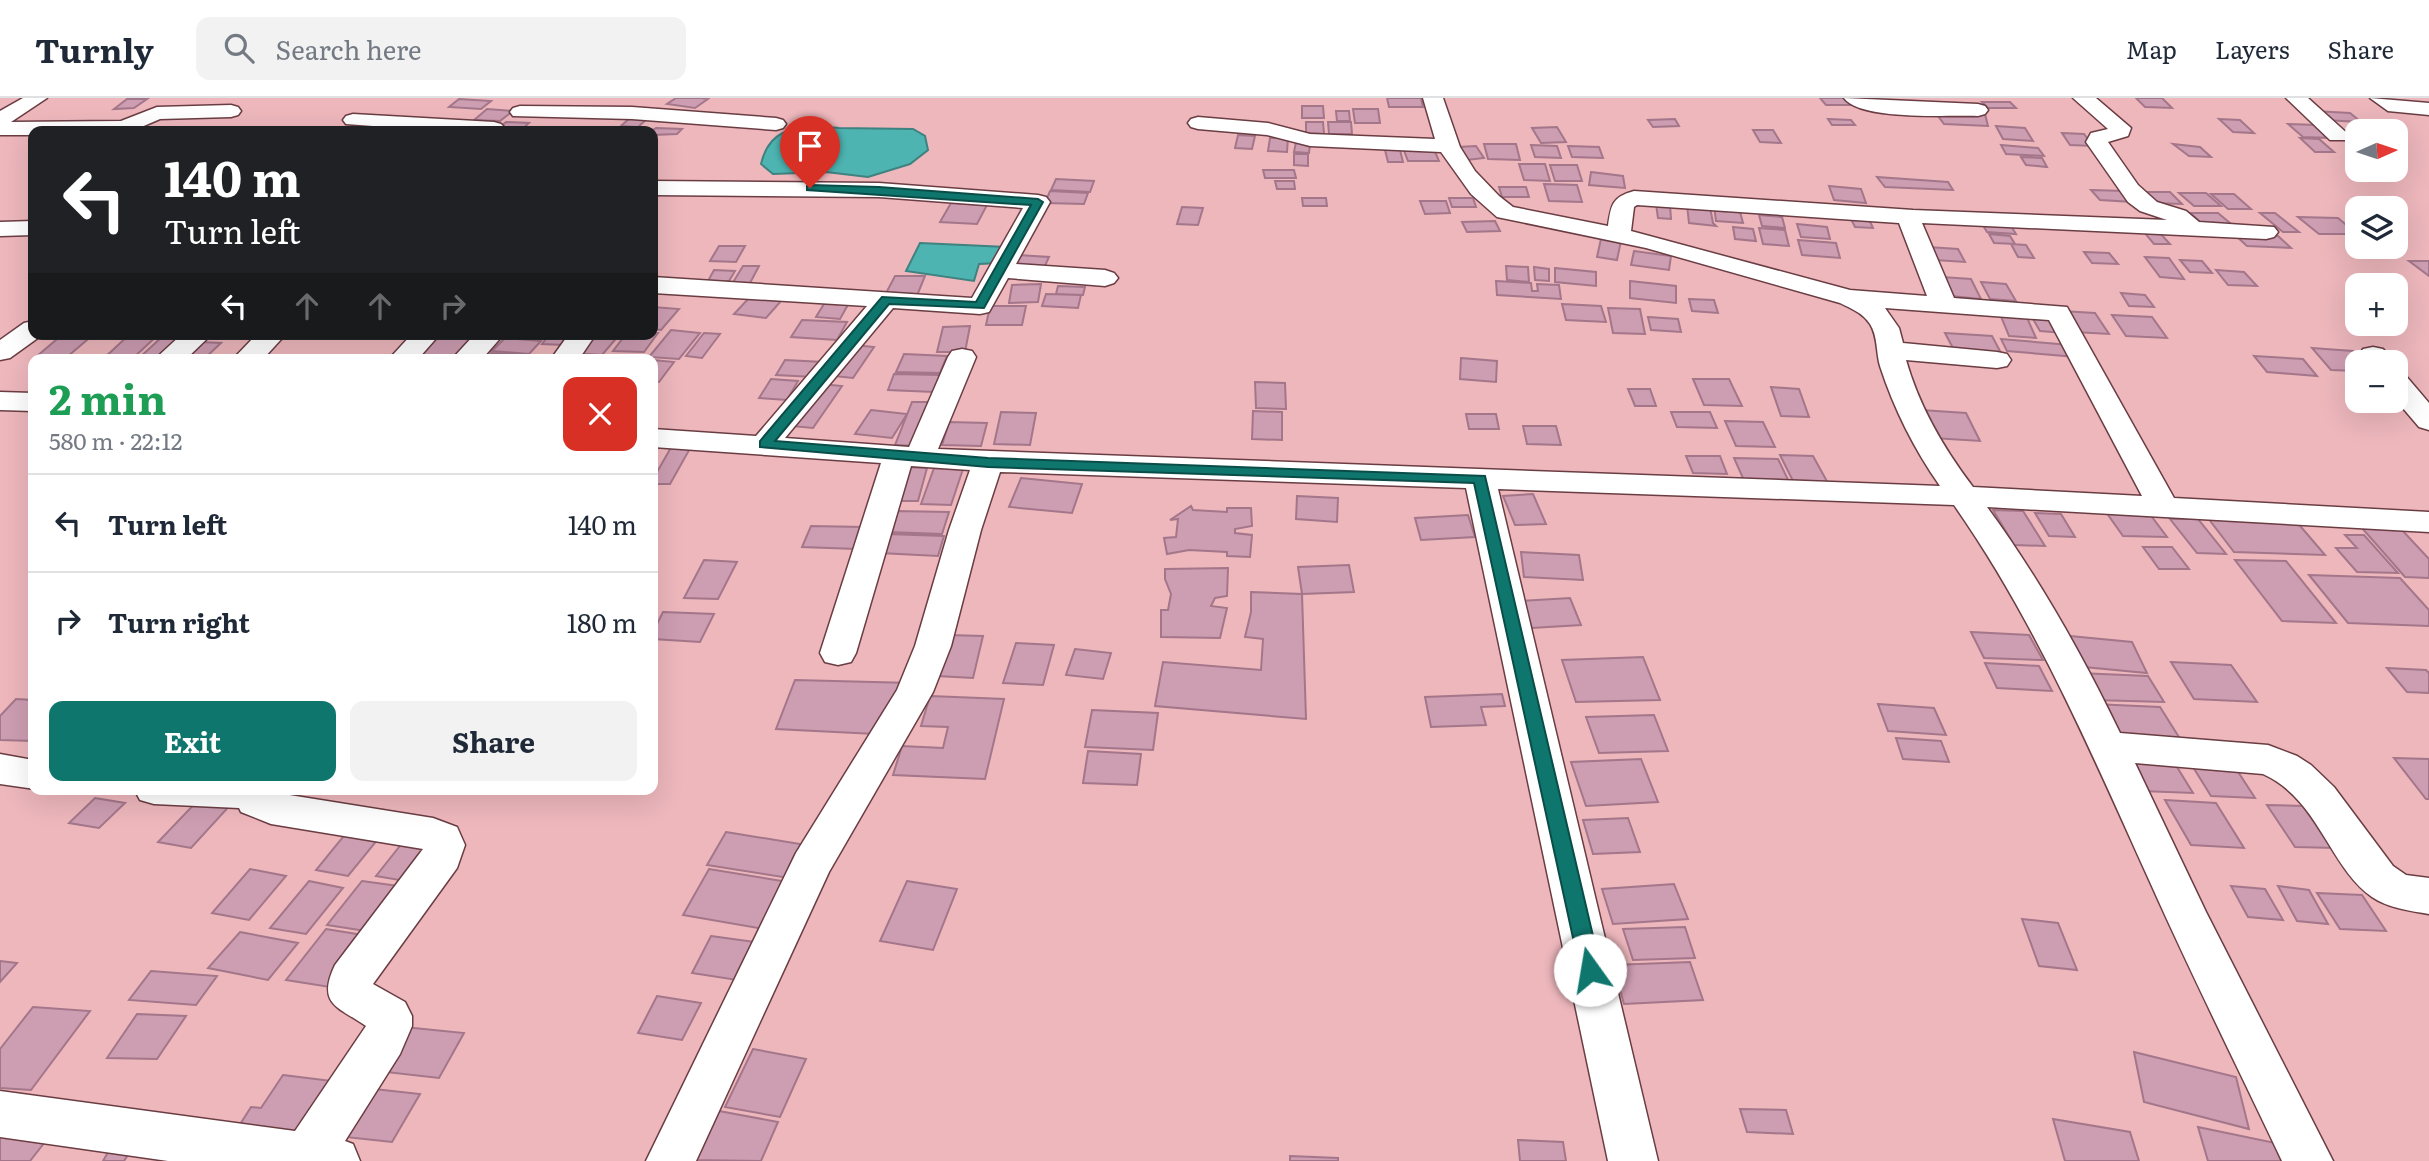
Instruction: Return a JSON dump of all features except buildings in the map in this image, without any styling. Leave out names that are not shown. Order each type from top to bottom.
[{"type":"street","points":[[0,120],[37,98]]},
{"type":"street","points":[[498,126],[544,98]]},
{"type":"street","points":[[1433,98],[1446,146],[1488,200],[1505,212],[1619,234],[1849,298],[1874,310],[1886,328],[1890,350],[1912,414],[1940,464],[2007,557],[2042,615],[2308,1161]]},
{"type":"street","points":[[1854,98],[1858,103],[1871,106],[1978,110]]},
{"type":"street","points":[[2083,98],[2120,128],[2121,132],[2099,138],[2097,142],[2137,197],[2152,209],[2184,219],[2194,231]]},
{"type":"street","points":[[2296,98],[2338,135]]},
{"type":"street","points":[[2380,98],[2395,107],[2429,109]]},
{"type":"street","points":[[126,126],[157,113],[231,111]]},
{"type":"street","points":[[520,112],[632,113],[776,124]]},
{"type":"street","points":[[353,120],[436,126]]},
{"type":"street","points":[[1198,123],[1268,129],[1310,140],[1446,146]]},
{"type":"street","points":[[0,129],[28,129]]},
{"type":"street","points":[[658,188],[879,190],[1038,202],[980,306],[658,285]]},
{"type":"street","points":[[1619,234],[1623,203],[1634,198],[1915,216],[2194,231],[2266,232]]},
{"type":"street","points":[[1915,216],[1910,218],[1910,222],[1943,303]]},
{"type":"street","points":[[0,229],[28,228]]},
{"type":"street","points":[[1000,270],[1105,278]]},
{"type":"street","points":[[1849,298],[2058,313],[2163,507]]},
{"type":"street","points":[[765,444],[886,300]]},
{"type":"street","points":[[0,352],[28,332]]},
{"type":"street","points":[[175,354],[192,340]]},
{"type":"street","points":[[252,354],[268,340]]},
{"type":"street","points":[[408,354],[420,340]]},
{"type":"street","points":[[471,354],[485,340]]},
{"type":"street","points":[[1890,350],[1997,360]]},
{"type":"street","points":[[838,653],[910,455],[962,357]]},
{"type":"street","points":[[2408,396],[2429,421]]},
{"type":"street","points":[[0,401],[28,402]]},
{"type":"street","points":[[658,438],[765,444],[988,463],[1962,496],[2429,522]]},
{"type":"street","points":[[671,1161],[811,865],[915,692],[933,646],[965,530],[988,463]]},
{"type":"street","points":[[1480,479],[1633,1161]]},
{"type":"street","points":[[2107,746],[2268,760],[2287,767],[2312,789],[2372,871],[2388,886],[2407,893],[2429,896]]},
{"type":"street","points":[[0,769],[28,774]]},
{"type":"street","points":[[0,1114],[315,1159],[384,1040],[389,1026],[389,1016],[381,1009],[354,999],[349,990],[351,979],[442,856],[445,845],[443,838],[433,834],[271,808],[255,801],[254,795]]},
{"type":"water","points":[[807,125],[913,129],[925,136],[928,150],[910,164],[868,177],[826,172],[773,174],[761,164],[767,148],[777,137]]},
{"type":"water","points":[[920,243],[1006,247],[999,263],[979,264],[974,281],[906,271]]},
{"type":"route","points":[[810,188],[879,190],[1038,202],[980,306],[886,300],[765,444],[988,463],[1480,479],[1590,970]]}]
